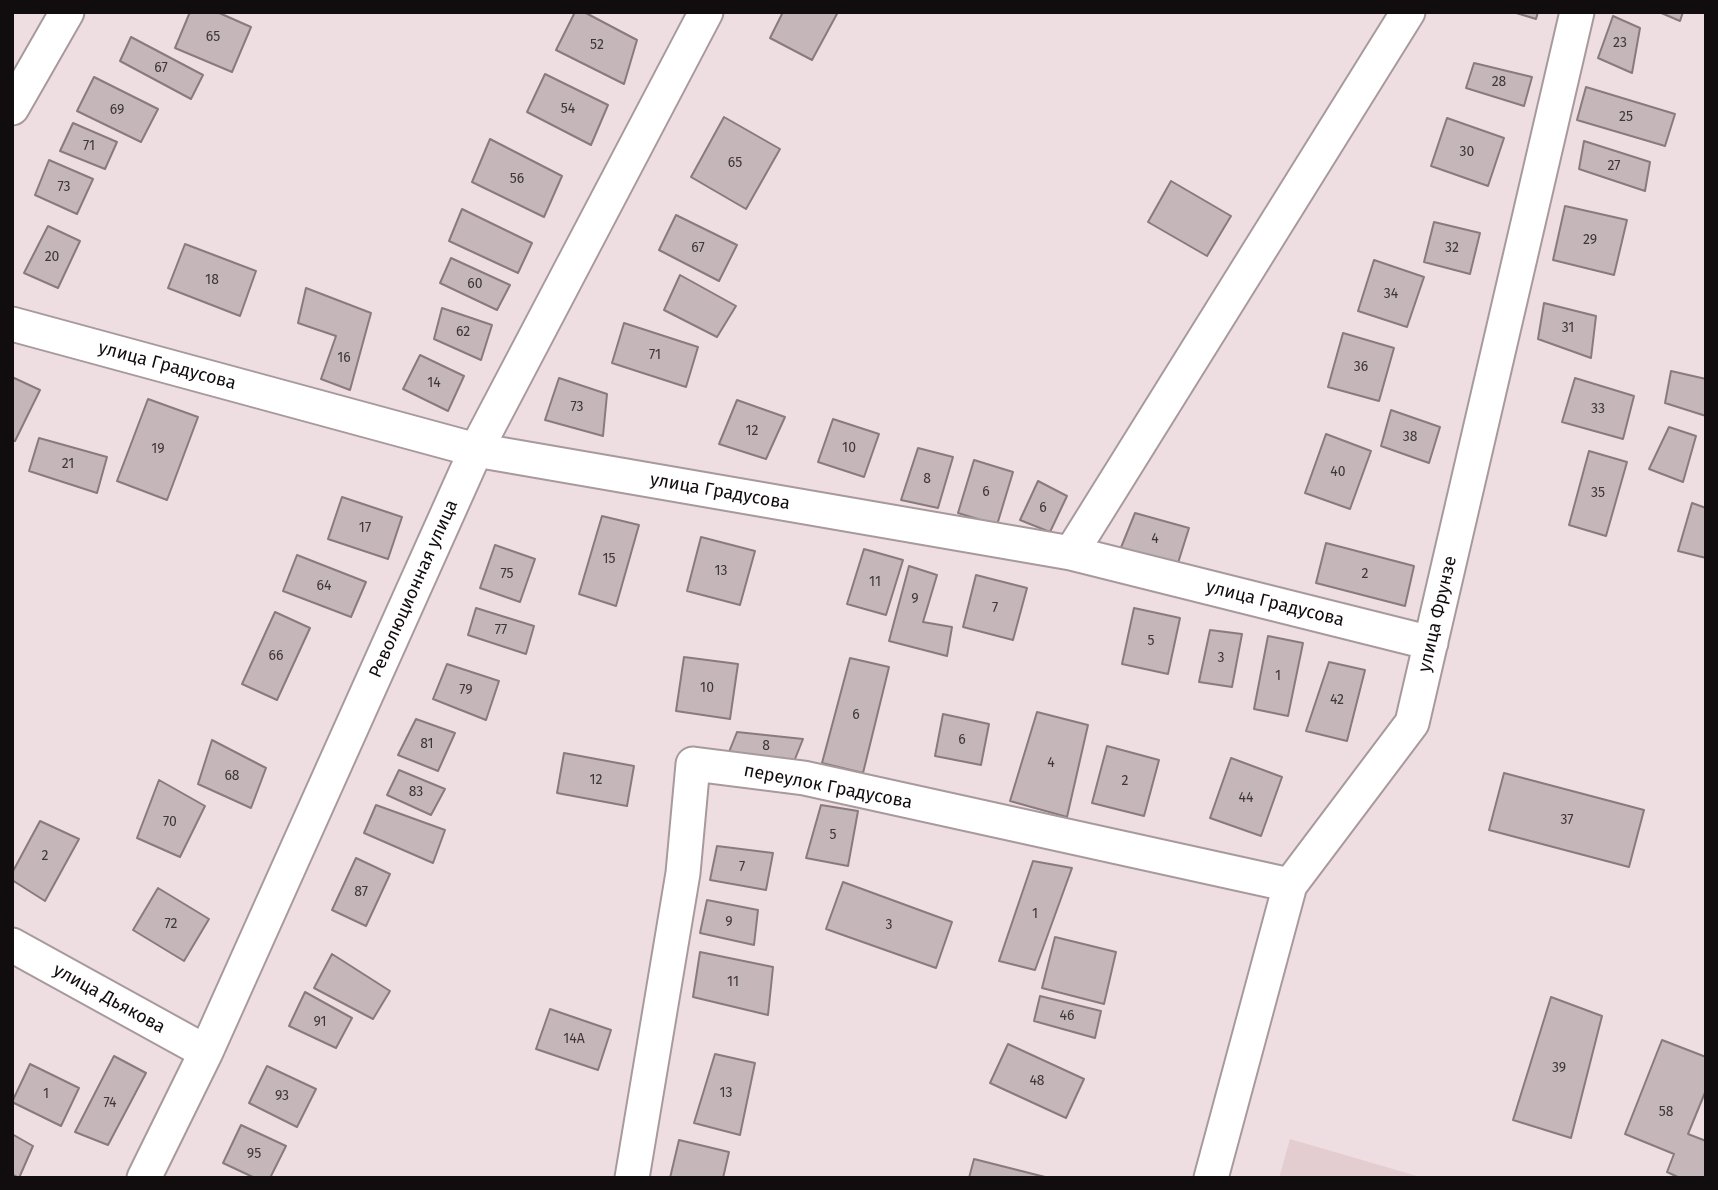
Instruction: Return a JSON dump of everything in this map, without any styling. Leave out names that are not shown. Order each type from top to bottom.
[{"type":"street","points":[[12,108],[67,12]]},
{"type":"street","name":"Революционная улица","points":[[144,1178],[206,1052],[476,450],[706,12]]},
{"type":"street","points":[[1071,554],[1408,12]]},
{"type":"street","name":"улица Фрунзе","points":[[1211,1178],[1290,886],[1412,723],[1577,12]]},
{"type":"street","name":"улица Градусова","points":[[12,324],[476,450],[1071,554],[1431,643]]},
{"type":"street","name":"переулок Градусова","points":[[632,1178],[683,873],[693,764],[804,778],[1290,886]]},
{"type":"street","name":"улица Дьякова","points":[[12,945],[206,1052]]},
{"type":"shaded area","points":[[1290,1139],[1424,1178],[1279,1178]]},
{"type":"building","points":[[190,12],[217,12],[251,27],[232,72],[175,48]]},
{"type":"building","points":[[575,12],[584,12],[637,40],[624,84],[556,50]]},
{"type":"building","points":[[783,12],[838,12],[812,60],[770,38]]},
{"type":"building","points":[[1513,12],[1538,12],[1536,19]]},
{"type":"building","points":[[1659,12],[1683,12],[1680,21]]},
{"type":"building","points":[[1613,16],[1640,28],[1632,73],[1598,58]]},
{"type":"building","points":[[131,37],[203,75],[191,99],[120,61]]},
{"type":"building","points":[[1474,63],[1532,77],[1524,106],[1466,88]]},
{"type":"building","points":[[545,74],[608,105],[591,145],[527,112]]},
{"type":"building","points":[[94,77],[158,109],[141,142],[77,111]]},
{"type":"building","points":[[1586,87],[1675,114],[1665,146],[1577,120]]},
{"type":"building","points":[[724,117],[780,149],[746,209],[691,177]]},
{"type":"building","points":[[1447,118],[1504,138],[1488,186],[1431,166]]},
{"type":"building","points":[[73,123],[117,142],[105,169],[60,151]]},
{"type":"building","points":[[490,139],[562,176],[544,217],[472,182]]},
{"type":"building","points":[[1584,141],[1650,162],[1645,191],[1579,169]]},
{"type":"building","points":[[49,160],[93,179],[77,214],[35,195]]},
{"type":"building","points":[[1171,181],[1231,216],[1207,256],[1148,222]]},
{"type":"building","points":[[1565,206],[1627,220],[1614,275],[1553,260]]},
{"type":"building","points":[[462,209],[532,243],[518,273],[449,241]]},
{"type":"building","points":[[676,215],[737,245],[719,281],[659,250]]},
{"type":"building","points":[[1434,222],[1480,233],[1470,274],[1424,262]]},
{"type":"building","points":[[48,226],[80,241],[58,288],[24,273]]},
{"type":"building","points":[[185,244],[256,271],[240,316],[168,288]]},
{"type":"building","points":[[451,258],[510,285],[497,310],[440,283]]},
{"type":"building","points":[[1374,260],[1424,277],[1407,327],[1358,311]]},
{"type":"building","points":[[680,275],[736,306],[717,337],[664,310]]},
{"type":"building","points":[[306,288],[371,313],[350,390],[321,379],[336,336],[298,323]]},
{"type":"building","points":[[1544,303],[1596,316],[1591,358],[1538,339]]},
{"type":"building","points":[[442,308],[492,325],[481,360],[434,339]]},
{"type":"building","points":[[624,323],[698,347],[686,387],[612,363]]},
{"type":"building","points":[[1343,333],[1394,348],[1379,401],[1328,387]]},
{"type":"building","points":[[420,355],[464,376],[448,411],[403,389]]},
{"type":"building","points":[[1671,371],[1706,379],[1706,416],[1665,403]]},
{"type":"building","points":[[12,377],[40,390],[15,441],[12,440]]},
{"type":"building","points":[[559,378],[607,394],[603,436],[545,420]]},
{"type":"building","points":[[1575,378],[1634,396],[1623,439],[1562,422]]},
{"type":"building","points":[[148,399],[198,417],[167,500],[117,481]]},
{"type":"building","points":[[737,400],[785,417],[766,459],[719,444]]},
{"type":"building","points":[[1391,410],[1440,427],[1429,463],[1381,446]]},
{"type":"building","points":[[833,419],[879,434],[864,477],[818,462]]},
{"type":"building","points":[[1669,427],[1696,436],[1683,482],[1649,469]]},
{"type":"building","points":[[1326,434],[1371,451],[1350,509],[1305,493]]},
{"type":"building","points":[[39,438],[107,457],[97,493],[29,471]]},
{"type":"building","points":[[918,448],[953,457],[938,508],[901,500]]},
{"type":"building","points":[[1589,451],[1627,462],[1606,536],[1569,525]]},
{"type":"building","points":[[974,460],[1013,472],[997,525],[958,513]]},
{"type":"building","points":[[1038,481],[1067,496],[1050,532],[1020,520]]},
{"type":"building","points":[[342,497],[402,517],[388,559],[328,539]]},
{"type":"building","points":[[1692,503],[1706,508],[1706,558],[1678,551]]},
{"type":"building","points":[[1135,513],[1189,528],[1178,563],[1120,550]]},
{"type":"building","points":[[602,516],[639,525],[616,606],[579,594]]},
{"type":"building","points":[[701,537],[755,551],[740,605],[687,591]]},
{"type":"building","points":[[1326,543],[1414,566],[1405,606],[1316,583]]},
{"type":"building","points":[[495,545],[535,559],[520,602],[480,588]]},
{"type":"building","points":[[864,549],[903,560],[886,615],[847,604]]},
{"type":"building","points":[[297,555],[366,582],[351,617],[283,591]]},
{"type":"building","points":[[909,566],[937,575],[923,622],[952,627],[947,656],[889,641]]},
{"type":"building","points":[[976,575],[1027,588],[1013,640],[963,627]]},
{"type":"building","points":[[476,608],[534,626],[526,654],[468,635]]},
{"type":"building","points":[[1134,608],[1180,618],[1168,674],[1122,664]]},
{"type":"building","points":[[275,612],[310,628],[277,700],[242,684]]},
{"type":"building","points":[[1210,630],[1242,634],[1232,687],[1199,682]]},
{"type":"building","points":[[1268,636],[1303,643],[1288,716],[1254,709]]},
{"type":"building","points":[[684,657],[738,664],[730,719],[676,711]]},
{"type":"building","points":[[850,658],[889,667],[863,773],[822,763]]},
{"type":"building","points":[[1329,662],[1365,670],[1347,741],[1306,731]]},
{"type":"building","points":[[447,664],[499,681],[486,720],[433,699]]},
{"type":"building","points":[[1037,712],[1088,725],[1067,817],[1010,801]]},
{"type":"building","points":[[943,714],[989,724],[981,765],[935,756]]},
{"type":"building","points":[[416,719],[455,733],[438,771],[398,755]]},
{"type":"building","points":[[737,732],[803,739],[793,764],[729,752]]},
{"type":"building","points":[[212,740],[266,768],[251,808],[198,784]]},
{"type":"building","points":[[1107,746],[1159,760],[1144,816],[1092,803]]},
{"type":"building","points":[[564,753],[634,766],[627,806],[557,793]]},
{"type":"building","points":[[1231,758],[1282,777],[1261,836],[1210,818]]},
{"type":"building","points":[[399,770],[445,789],[431,815],[387,795]]},
{"type":"building","points":[[1504,773],[1644,810],[1629,867],[1489,830]]},
{"type":"building","points":[[159,780],[205,806],[180,857],[137,838]]},
{"type":"building","points":[[376,805],[445,830],[433,863],[364,833]]},
{"type":"building","points":[[821,805],[858,811],[848,866],[806,858]]},
{"type":"building","points":[[40,821],[79,839],[45,901],[12,880],[12,873]]},
{"type":"building","points":[[717,846],[773,853],[766,890],[710,880]]},
{"type":"building","points":[[356,858],[390,874],[366,926],[332,910]]},
{"type":"building","points":[[1033,861],[1072,868],[1035,970],[999,961]]},
{"type":"building","points":[[843,882],[952,922],[936,968],[826,929]]},
{"type":"building","points":[[158,888],[209,919],[184,961],[133,930]]},
{"type":"building","points":[[707,900],[758,910],[754,945],[700,933]]},
{"type":"building","points":[[1055,937],[1116,952],[1104,1004],[1042,988]]},
{"type":"building","points":[[700,952],[773,967],[768,1015],[693,997]]},
{"type":"building","points":[[332,954],[390,991],[373,1019],[314,988]]},
{"type":"building","points":[[305,992],[352,1018],[336,1048],[289,1026]]},
{"type":"building","points":[[1040,996],[1101,1011],[1095,1038],[1034,1021]]},
{"type":"building","points":[[1551,997],[1602,1016],[1571,1138],[1513,1120]]},
{"type":"building","points":[[550,1009],[611,1030],[598,1070],[536,1049]]},
{"type":"building","points":[[1662,1040],[1706,1057],[1706,1090],[1688,1134],[1706,1141],[1706,1178],[1680,1178],[1667,1172],[1674,1154],[1625,1134]]},
{"type":"building","points":[[1008,1044],[1084,1079],[1066,1118],[990,1083]]},
{"type":"building","points":[[715,1054],[755,1063],[740,1135],[694,1123]]},
{"type":"building","points":[[114,1056],[146,1073],[108,1145],[75,1132]]},
{"type":"building","points":[[30,1064],[79,1088],[61,1126],[12,1102]]},
{"type":"building","points":[[267,1066],[316,1089],[297,1127],[249,1103]]},
{"type":"building","points":[[241,1125],[286,1146],[270,1178],[255,1178],[223,1163]]},
{"type":"building","points":[[12,1134],[33,1146],[19,1178],[12,1174]]},
{"type":"building","points":[[679,1140],[729,1152],[723,1178],[670,1178]]},
{"type":"building","points":[[974,1159],[1049,1178],[969,1178]]}]
